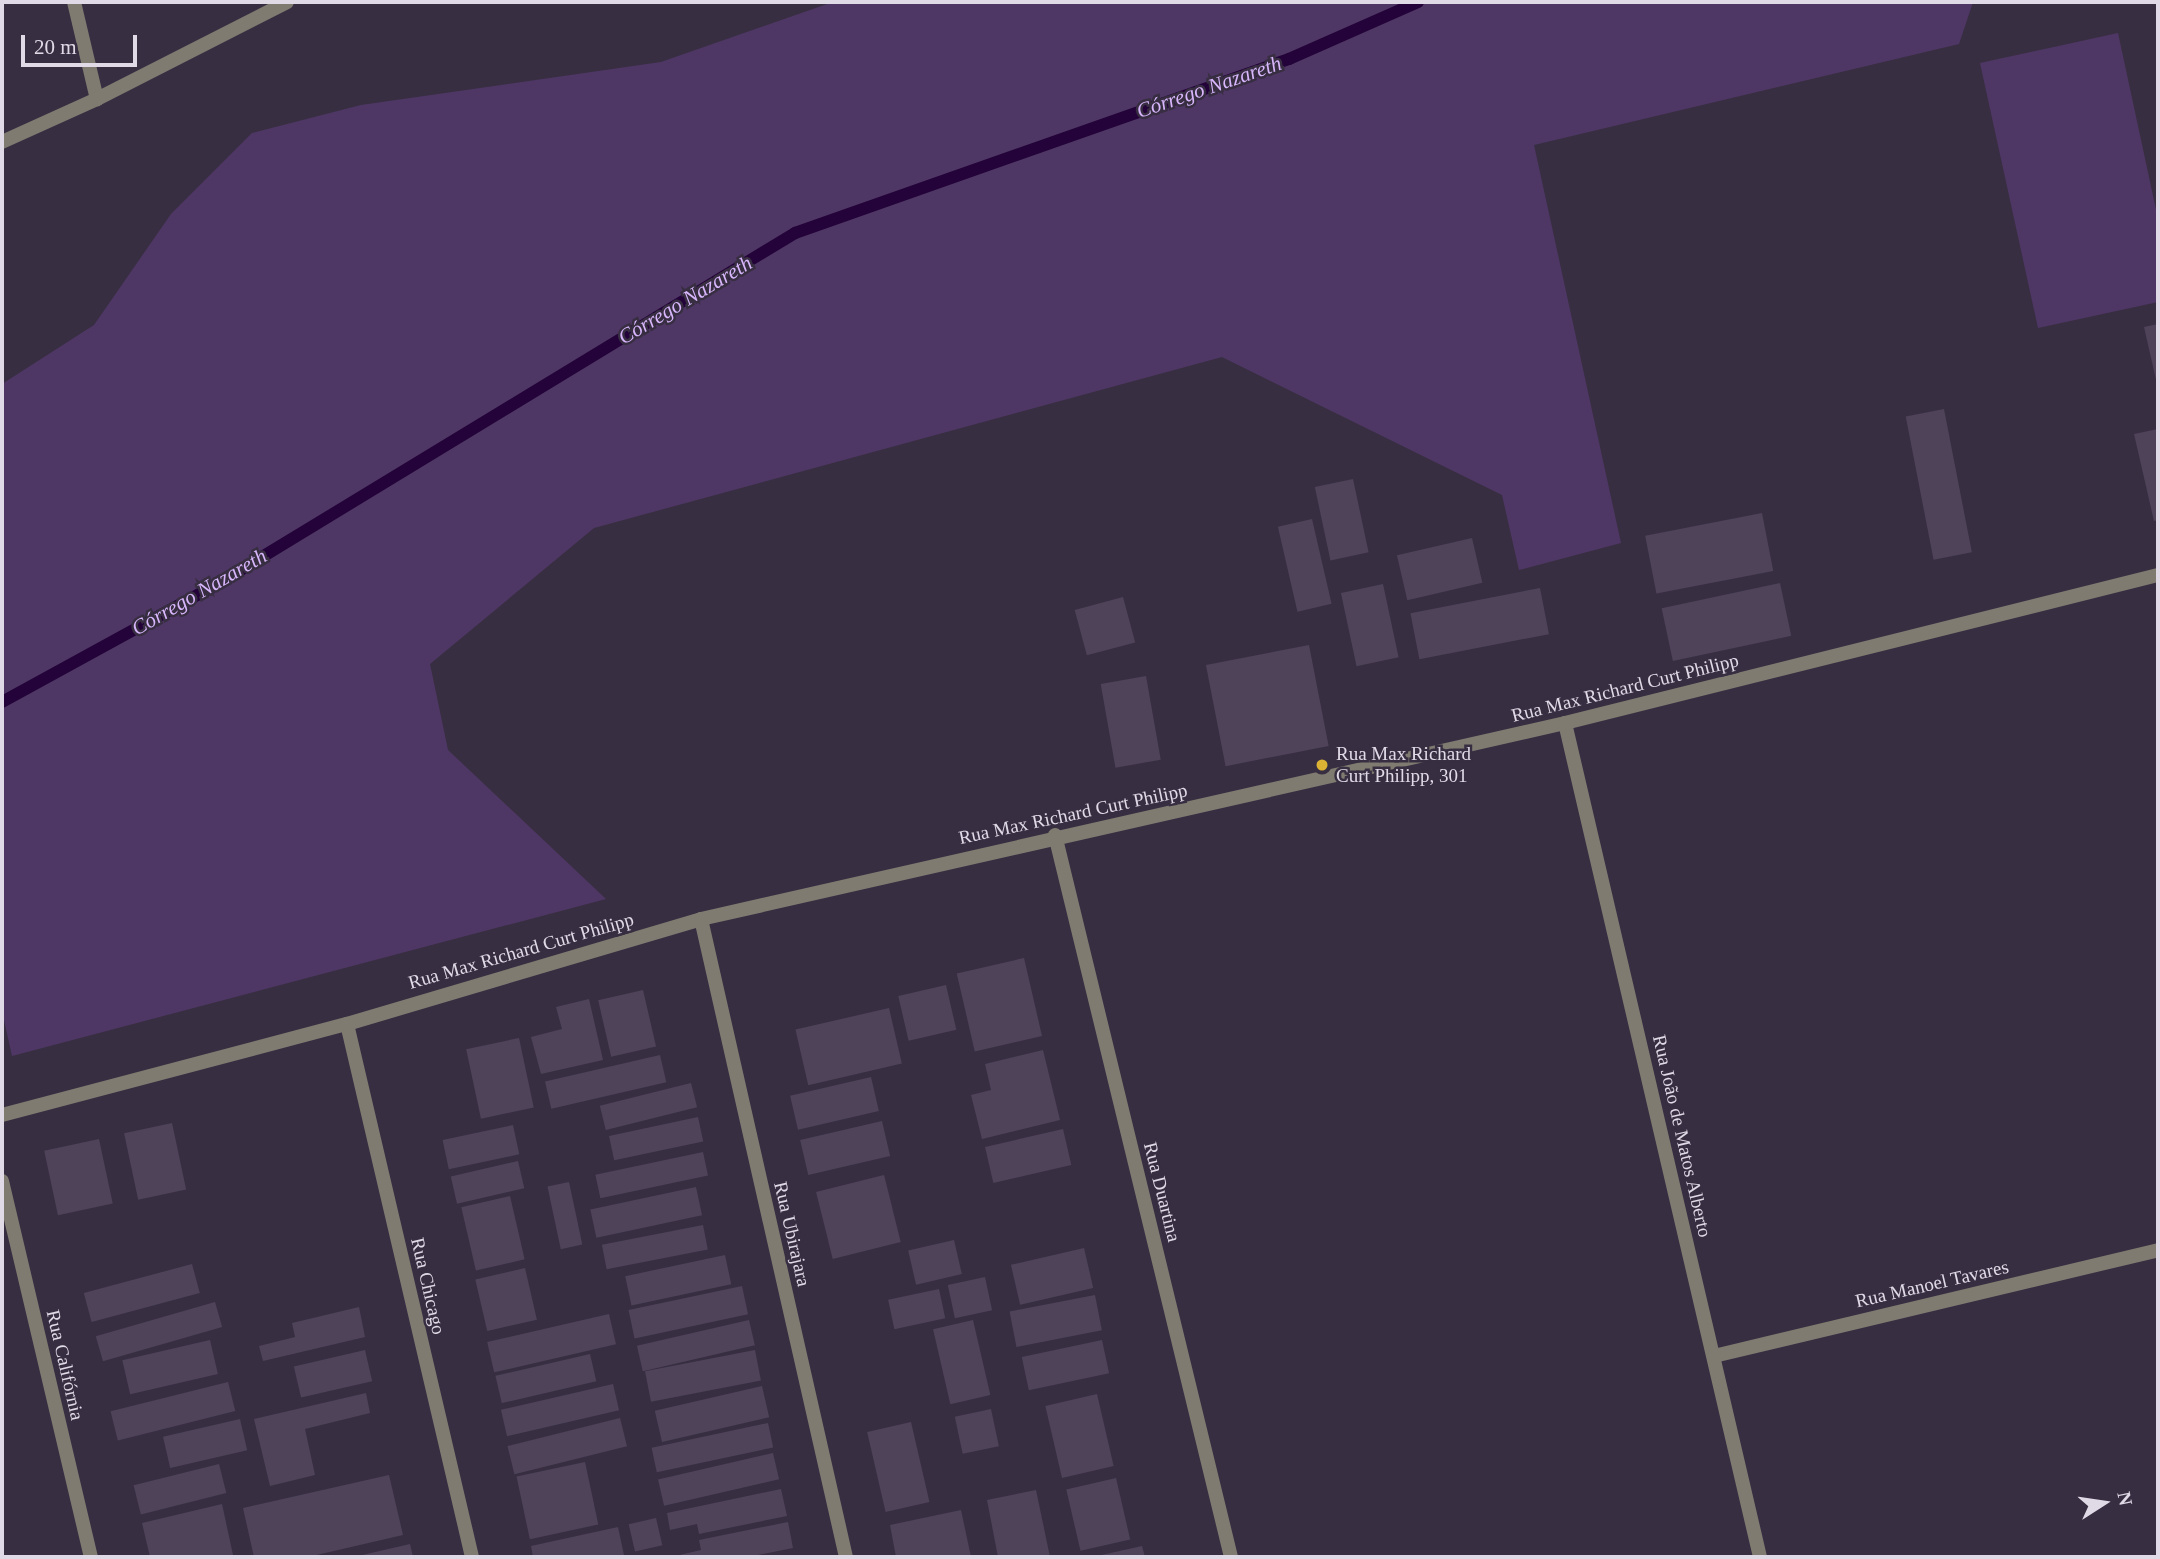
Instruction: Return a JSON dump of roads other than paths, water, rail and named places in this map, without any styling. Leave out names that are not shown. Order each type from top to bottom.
[{"type":"street","points":[[74,2],[97,99]]},
{"type":"street","points":[[2,142],[97,99],[287,2]]},
{"type":"street","name":"Rua Max Richard Curt Philipp","points":[[2,1115],[347,1024],[701,919],[1055,835],[1565,723],[2158,575]]},
{"type":"street","name":"Rua João de Matos Alberto","points":[[1565,723],[1760,1557]]},
{"type":"street","name":"Rua Duartina","points":[[1055,835],[1231,1557]]},
{"type":"street","name":"Rua Ubirajara","points":[[701,919],[846,1557]]},
{"type":"street","name":"Rua Chicago","points":[[347,1024],[472,1557]]},
{"type":"street","name":"Rua Califórnia","points":[[2,1181],[91,1557]]},
{"type":"street","name":"Rua Manoel Tavares","points":[[1714,1356],[2158,1250]]},
{"type":"waterway","name":"Córrego Nazareth","points":[[2,702],[216,585],[795,233],[1289,59],[1418,2]]},
{"type":"place","name":"Rua Max Richard Curt Philipp, 301","points":[[1322,765]]}]
